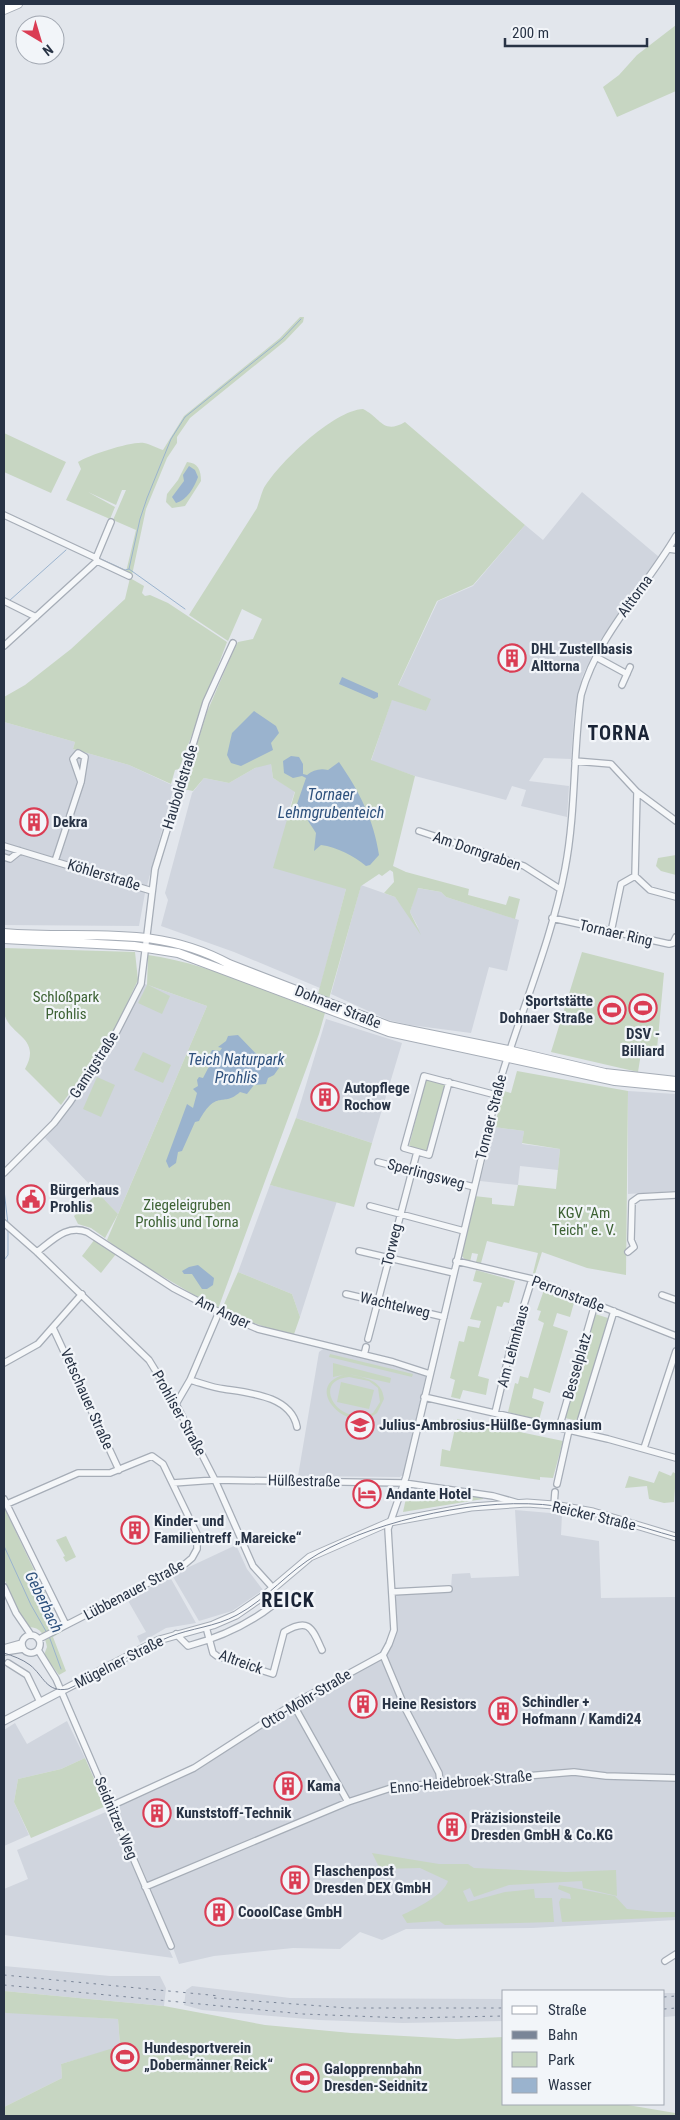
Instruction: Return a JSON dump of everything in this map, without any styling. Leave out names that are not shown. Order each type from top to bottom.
[{"type":"main road","points":[[4,10],[18,4]]},
{"type":"main road","name":"Dohnaer Straße","points":[[4,933],[118,934],[147,937],[182,944],[214,955],[229,964],[389,1026],[508,1050],[605,1073],[676,1080]]},
{"type":"main road","name":"Dohnaer Straße","points":[[4,939],[145,946],[186,955],[389,1032],[506,1059],[615,1081],[676,1087]]},
{"type":"street","points":[[4,515],[129,576]]},
{"type":"street","points":[[4,646],[96,559],[111,522]]},
{"type":"street","name":"Alttorna","points":[[578,711],[584,681],[596,657],[614,626],[669,549],[676,536]]},
{"type":"street","points":[[669,549],[676,550]]},
{"type":"street","points":[[6,602],[36,617]]},
{"type":"street","name":"Hauboldstraße","points":[[147,937],[152,890],[165,835],[206,702],[233,643]]},
{"type":"street","points":[[596,657],[627,674]]},
{"type":"street","points":[[622,685],[630,668]]},
{"type":"street","name":"Tornaer Straße","points":[[390,1522],[404,1483],[508,1050],[537,970],[560,888],[568,853],[578,711]]},
{"type":"street","points":[[575,761],[611,764],[637,792],[676,821]]},
{"type":"street","name":"Köhlerstraße","points":[[55,860],[81,782]]},
{"type":"street","points":[[637,792],[635,876],[650,890],[676,897]]},
{"type":"street","name":"Am Dorngraben","points":[[419,831],[524,866],[560,888]]},
{"type":"street","name":"Köhlerstraße","points":[[4,846],[152,890]]},
{"type":"street","points":[[4,857],[10,859],[22,850]]},
{"type":"street","points":[[611,932],[621,884],[635,876]]},
{"type":"street","name":"Tornaer Ring","points":[[552,918],[669,944],[674,943],[676,937]]},
{"type":"street","name":"Gamigstraße","points":[[4,1173],[54,1123],[117,1031],[141,984],[147,937]]},
{"type":"street","points":[[449,1082],[430,1155],[404,1148],[424,1076],[449,1082],[496,1095]]},
{"type":"street","name":"Torweg","points":[[368,1339],[417,1152]]},
{"type":"street","name":"Sperlingsweg","points":[[378,1162],[474,1187]]},
{"type":"street","points":[[628,1252],[634,1247],[631,1240],[632,1202],[639,1197],[676,1195]]},
{"type":"street","points":[[370,1206],[464,1230]]},
{"type":"street","name":"Prohliser Straße","points":[[4,1223],[82,1294],[149,1360],[176,1404],[215,1480],[254,1566],[273,1588]]},
{"type":"street","name":"Am Anger","points":[[37,1252],[66,1230],[77,1228],[87,1232],[173,1288],[219,1312],[271,1333],[364,1355],[430,1374]]},
{"type":"street","points":[[359,1251],[454,1273]]},
{"type":"street","name":"Perronstraße","points":[[456,1261],[532,1279],[676,1336]]},
{"type":"street","name":"Am Lehmhaus","points":[[495,1413],[510,1350],[532,1279]]},
{"type":"street","points":[[4,1364],[38,1344],[82,1294]]},
{"type":"street","name":"Wachtelweg","points":[[346,1294],[444,1317]]},
{"type":"street","points":[[662,1295],[676,1300]]},
{"type":"street","name":"Besselplatz","points":[[559,1428],[595,1304]]},
{"type":"street","name":"Besselplatz","points":[[577,1432],[614,1311]]},
{"type":"street","points":[[176,1404],[190,1380],[219,1312]]},
{"type":"street","name":"Vetschauer Straße","points":[[53,1328],[69,1358],[119,1470]]},
{"type":"street","points":[[364,1355],[366,1347]]},
{"type":"street","points":[[644,1448],[676,1351]]},
{"type":"street","points":[[190,1380],[243,1391],[280,1403],[288,1409],[295,1419],[297,1427]]},
{"type":"street","points":[[424,1397],[644,1448],[676,1458]]},
{"type":"street","points":[[557,1484],[569,1430]]},
{"type":"street","name":"Vetschauer Straße","points":[[5,1502],[78,1473],[106,1474],[152,1456],[161,1460],[198,1534],[197,1549]]},
{"type":"street","name":"Hülßestraße","points":[[173,1483],[215,1480],[404,1483],[494,1500]]},
{"type":"street","points":[[554,1505],[555,1492]]},
{"type":"street","name":"Reicker Straße","points":[[273,1588],[318,1552],[390,1522],[494,1500],[554,1505],[593,1512],[676,1536]]},
{"type":"street","points":[[5,1502],[66,1625]]},
{"type":"street","points":[[390,1522],[394,1630],[390,1644],[383,1655],[406,1710],[439,1773],[440,1782]]},
{"type":"street","name":"Lübbenauer Straße","points":[[39,1639],[185,1564],[192,1558],[197,1549]]},
{"type":"street","points":[[4,1587],[16,1613],[31,1635],[39,1639],[40,1644],[36,1651],[28,1653],[23,1644],[16,1613]]},
{"type":"street","points":[[176,1634],[226,1620],[248,1608],[273,1588]]},
{"type":"street","points":[[392,1592],[449,1589]]},
{"type":"street","name":"Altreick","points":[[176,1634],[188,1646],[209,1640],[261,1614],[273,1605]]},
{"type":"street","name":"Altreick","points":[[206,1627],[213,1653],[217,1656],[273,1674],[284,1632],[296,1625],[308,1626],[313,1629],[322,1650]]},
{"type":"street","name":"Mügelner Straße","points":[[4,1721],[159,1640],[176,1634]]},
{"type":"street","points":[[4,1650],[23,1644],[31,1635]]},
{"type":"street","points":[[36,1651],[62,1691]]},
{"type":"street","name":"Otto-Mohr-Straße","points":[[111,1806],[194,1768],[293,1704],[383,1655]]},
{"type":"street","points":[[8,1663],[27,1675],[40,1702]]},
{"type":"street","name":"Seidnitzer Weg","points":[[62,1691],[171,1946]]},
{"type":"street","points":[[293,1704],[348,1802]]},
{"type":"street","name":"Enno-Heidebroek-Straße","points":[[145,1887],[348,1802],[394,1787],[574,1772],[606,1776],[676,1778]]},
{"type":"street","points":[[665,1961],[676,1954]]},
{"type":"shaded area","points":[[582,492],[659,557],[626,601],[596,647],[582,677],[574,716],[571,759],[544,758],[529,781],[569,786],[567,817],[521,806],[526,790],[512,786],[506,800],[415,776],[371,761],[392,699],[426,711],[430,699],[398,686],[438,601],[473,586],[525,525],[543,540]]},
{"type":"shaded area","points":[[4,722],[75,742],[73,749],[129,765],[174,786],[145,893],[139,926],[4,925]]},
{"type":"shaded area","points":[[267,763],[271,764],[273,778],[295,791],[286,819],[346,889],[320,988],[234,952],[161,926],[168,900],[165,893],[192,793],[204,778],[229,783]]},
{"type":"shaded area","points":[[361,885],[395,897],[419,929],[410,912],[417,888],[441,892],[446,897],[519,920],[507,971],[489,967],[471,1033],[410,1025],[388,1020],[331,994]]},
{"type":"shaded area","points":[[145,984],[207,1006],[118,1214],[45,1138],[66,1113],[119,1033]]},
{"type":"shaded area","points":[[326,1019],[402,1043],[372,1143],[296,1118]]},
{"type":"shaded area","points":[[628,1091],[676,1094],[676,1191],[628,1194]]},
{"type":"shaded area","points":[[494,1127],[524,1131],[522,1144],[560,1149],[558,1170],[520,1166],[518,1185],[480,1181]]},
{"type":"shaded area","points":[[270,1185],[337,1201],[300,1317],[292,1294],[238,1272]]},
{"type":"shaded area","name":"Julius-Ambrosius-Hülße-Gymnasium","points":[[323,1349],[426,1375],[403,1475],[400,1477],[298,1476],[319,1352]]},
{"type":"shaded area","points":[[515,1510],[562,1514],[561,1535],[599,1541],[601,1598],[675,1597],[676,1920],[532,1928],[406,1929],[382,1940],[360,1932],[340,1949],[293,1948],[214,1956],[179,1964],[153,1894],[114,1803],[194,1768],[293,1704],[383,1655],[394,1630],[392,1592],[451,1588],[452,1574],[470,1573],[471,1578],[519,1576]]},
{"type":"shaded area","points":[[236,1545],[247,1569],[263,1590],[232,1611],[199,1621],[172,1575]]},
{"type":"shaded area","points":[[170,1577],[196,1623],[166,1628],[140,1643],[137,1636],[146,1632],[127,1599]]},
{"type":"shaded area","points":[[67,1721],[85,1758],[61,1769],[18,1779],[14,1802],[29,1835],[4,1846],[4,1730],[15,1723],[27,1744]]},
{"type":"shaded area","points":[[108,1811],[173,1958],[4,1935],[4,1889],[28,1879],[17,1850]]},
{"type":"shaded area","points":[[4,1966],[110,1976],[160,1976],[166,1988],[164,2006],[4,1991]]},
{"type":"shaded area","points":[[192,1986],[290,1998],[502,1999],[502,2021],[403,2023],[319,2020],[202,2010],[184,2005],[186,1990]]},
{"type":"shaded area","points":[[665,1993],[676,1993],[676,2016],[665,2017]]},
{"type":"shaded area","points":[[4,2012],[118,2019],[120,2047],[61,2064],[62,2078],[4,2107]]},
{"type":"green space","points":[[676,25],[676,91],[617,117],[603,87],[619,75],[637,55]]},
{"type":"green space","points":[[300,317],[304,317],[303,322],[285,341],[190,418],[177,437],[177,443],[167,458],[146,509],[132,575],[126,572],[136,530],[113,520],[126,490],[122,490],[116,505],[88,492],[115,507],[110,519],[66,500],[81,469],[78,462],[130,444],[146,444],[163,450],[184,416],[280,338]]},
{"type":"green space","name":"Ziegeleigruben Prohlis und Torna","points":[[363,409],[387,426],[398,426],[405,422],[525,525],[473,585],[437,601],[398,685],[431,699],[426,711],[392,700],[371,760],[415,776],[393,866],[406,872],[469,889],[468,895],[506,905],[509,896],[520,899],[515,919],[446,897],[441,892],[418,888],[410,912],[421,935],[395,897],[384,893],[394,882],[393,872],[390,870],[382,876],[379,874],[361,886],[319,1034],[218,1309],[128,1256],[107,1240],[207,1006],[148,985],[170,996],[162,1014],[138,1003],[147,985],[148,955],[211,970],[314,1009],[346,889],[273,868],[295,792],[273,778],[271,764],[255,768],[229,783],[204,778],[193,791],[183,789],[207,712],[235,647],[238,642],[253,639],[262,619],[242,609],[228,641],[189,615],[257,508],[263,490],[280,467],[322,428],[351,412]]},
{"type":"green space","points":[[4,433],[66,462],[51,493],[4,472]]},
{"type":"green space","points":[[187,462],[194,464],[198,468],[201,481],[185,506],[172,508],[166,502],[167,494],[178,480]]},
{"type":"green space","points":[[130,578],[144,586],[142,593],[145,596],[150,595],[168,603],[227,642],[179,769],[175,770],[171,784],[129,765],[73,749],[75,742],[4,722],[4,697],[25,685],[71,649],[125,599]]},
{"type":"green space","points":[[676,855],[676,875],[661,871],[656,866],[658,858]]},
{"type":"green space","name":"Schloßpark Prohlis","points":[[4,948],[135,952],[138,980],[114,1031],[61,1105],[25,1069],[30,1050],[27,1043],[11,1026],[4,1012]]},
{"type":"green space","name":"Sportstätte Dohnaer Straße","points":[[582,952],[664,973],[657,1049],[642,1047],[638,1072],[551,1052]]},
{"type":"green space","points":[[143,1052],[171,1065],[163,1083],[134,1070]]},
{"type":"green space","name":"KGV \"Am Teich\" e. V.","points":[[517,1071],[628,1091],[626,1275],[587,1268],[542,1252],[535,1274],[533,1273],[538,1253],[487,1241],[481,1263],[476,1262],[478,1254],[472,1253],[470,1262],[466,1261],[462,1256],[474,1196],[492,1198],[492,1204],[514,1206],[518,1185],[556,1189],[560,1149],[522,1143],[524,1131],[494,1127],[504,1091],[511,1093]]},
{"type":"green space","points":[[97,1077],[115,1085],[101,1117],[83,1109]]},
{"type":"green space","points":[[426,1079],[447,1085],[430,1152],[409,1146]]},
{"type":"green space","points":[[296,1118],[372,1143],[354,1207],[270,1185]]},
{"type":"green space","points":[[98,1193],[118,1214],[105,1238],[91,1228],[78,1224],[74,1216]]},
{"type":"green space","points":[[95,1239],[116,1254],[101,1273],[82,1256]]},
{"type":"green space","points":[[476,1270],[515,1281],[509,1303],[504,1302],[502,1307],[497,1306],[478,1376],[489,1379],[486,1395],[463,1390],[460,1399],[451,1397],[455,1380],[450,1378],[459,1341],[464,1342],[468,1326],[479,1328],[481,1321],[470,1319],[482,1283],[473,1281]]},
{"type":"green space","points":[[238,1272],[292,1294],[300,1317],[293,1337],[221,1311]]},
{"type":"green space","points":[[545,1287],[575,1299],[570,1317],[557,1313],[553,1326],[568,1331],[550,1393],[534,1388],[532,1398],[544,1402],[539,1420],[508,1412],[515,1383],[518,1384],[520,1376],[528,1378],[544,1323],[538,1320],[541,1311],[537,1310]]},
{"type":"green space","points":[[595,1314],[608,1318],[578,1421],[565,1418]]},
{"type":"green space","points":[[330,1354],[413,1374],[412,1377],[329,1357]]},
{"type":"green space","points":[[333,1363],[391,1378],[390,1383],[349,1374],[371,1380],[383,1392],[384,1399],[377,1413],[365,1419],[353,1418],[342,1414],[333,1406],[327,1397],[327,1388],[333,1380],[347,1374],[333,1377]],"holes":[[[349,1377],[369,1381],[378,1388],[380,1402],[373,1413],[360,1416],[349,1414],[333,1402],[330,1394],[331,1386],[337,1380]]]},
{"type":"green space","points":[[341,1382],[374,1390],[369,1409],[337,1402]]},
{"type":"green space","points":[[457,1419],[563,1441],[553,1478],[540,1477],[540,1480],[440,1466],[442,1449],[450,1451]]},
{"type":"green space","points":[[659,1471],[671,1476],[673,1472],[676,1474],[674,1502],[664,1503],[649,1499],[647,1486],[625,1488],[629,1476],[654,1483]]},
{"type":"green space","points":[[408,1489],[483,1496],[483,1499],[403,1512]]},
{"type":"green space","points":[[4,1507],[63,1631],[53,1637],[66,1671],[59,1675],[44,1655],[47,1647],[43,1635],[35,1628],[27,1627],[16,1609],[4,1578]]},
{"type":"green space","points":[[66,1536],[76,1557],[66,1562],[63,1557],[65,1556],[56,1540]]},
{"type":"green space","points":[[85,1758],[106,1806],[31,1838],[14,1802],[18,1779],[61,1769]]},
{"type":"green space","points":[[372,1853],[439,1864],[468,1864],[474,1868],[567,1872],[616,1870],[617,1896],[583,1888],[582,1881],[509,1885],[474,1897],[470,1888],[463,1891],[468,1902],[505,1892],[534,1889],[535,1898],[552,1898],[554,1922],[445,1925],[439,1921],[407,1923],[402,1915],[435,1896],[448,1881],[420,1868],[380,1869]]},
{"type":"green space","points":[[559,1885],[615,1896],[627,1909],[676,1912],[676,1917],[562,1922],[559,1902],[561,1898],[571,1899],[570,1894],[558,1889]]},
{"type":"green space","name":"Galopprennbahn Dresden-Seidnitz","points":[[4,1991],[164,2006],[265,2025],[351,2033],[457,2039],[502,2037],[502,2105],[628,2105],[675,2113],[675,2116],[4,2116],[4,2107],[62,2078],[61,2064],[120,2046],[118,2019],[4,2012]]},
{"type":"water","points":[[189,466],[195,470],[198,477],[190,493],[176,503],[172,497],[184,481],[183,475]]},
{"type":"water","points":[[342,677],[378,693],[378,697],[374,699],[339,684]]},
{"type":"water","name":"Tornaer Lehmgrubenteich","points":[[254,711],[276,726],[279,733],[271,743],[273,750],[241,766],[231,763],[227,755],[232,733]]},
{"type":"water","name":"Tornaer Lehmgrubenteich","points":[[291,756],[299,757],[303,764],[303,774],[307,775],[317,770],[328,770],[339,762],[365,806],[377,842],[379,855],[370,865],[366,866],[345,852],[327,846],[321,845],[314,851],[316,833],[297,804],[306,778],[302,776],[293,778],[284,773],[283,761]]},
{"type":"water","name":"Teich Naturpark Prohlis","points":[[238,1035],[265,1063],[265,1054],[279,1060],[281,1065],[274,1075],[268,1078],[266,1084],[254,1085],[247,1094],[240,1092],[229,1099],[220,1100],[211,1105],[199,1121],[195,1122],[182,1151],[178,1152],[176,1163],[169,1168],[166,1161],[187,1104],[193,1108],[197,1093],[193,1089],[198,1086],[197,1080],[199,1077],[203,1078],[214,1057],[209,1056],[212,1050],[220,1051],[222,1048],[218,1047],[226,1041],[228,1036]]},
{"type":"water","points":[[198,1265],[214,1278],[213,1285],[207,1289],[202,1289],[192,1274],[184,1274],[182,1271]]},
{"type":"waterway","points":[[101,559],[125,570],[129,569],[140,519],[147,498],[171,439],[185,417],[282,339],[301,319]]},
{"type":"waterway","points":[[9,601],[66,550]]},
{"type":"waterway","points":[[129,569],[185,609]]},
{"type":"waterway","name":"Geberbach","points":[[4,1190],[8,1224]]},
{"type":"waterway","name":"Geberbach","points":[[4,1260],[8,1255],[8,1230]]},
{"type":"waterway","name":"Geberbach","points":[[4,1546],[31,1605],[47,1633]]},
{"type":"waterway","name":"Geberbach","points":[[49,1636],[61,1669]]},
{"type":"tram line","points":[[4,1653],[21,1659],[30,1665],[50,1686],[61,1690],[68,1689],[156,1643],[177,1634],[220,1622],[237,1615],[258,1601],[307,1561],[343,1541],[371,1530],[434,1513],[498,1504],[556,1506],[602,1516],[676,1537]]},
{"type":"railway","points":[[4,1975],[220,1996]]},
{"type":"railway","points":[[4,1985],[303,2014],[405,2018],[502,2016]]},
{"type":"railway","points":[[665,1997],[676,1996]]},
{"type":"railway","points":[[214,1998],[348,2008],[502,2008]]},
{"type":"railway","points":[[665,2009],[676,2008]]},
{"type":"place","name":"DHL Zustellbasis Alttorna","points":[[512,658]]},
{"type":"place","name":"Dekra","points":[[34,822]]},
{"type":"place","name":"DSV - Billiard","points":[[643,1008]]},
{"type":"place","name":"Sportstätte Dohnaer Straße","points":[[612,1010]]},
{"type":"place","name":"Autopflege Rochow","points":[[325,1097]]},
{"type":"place","name":"Bürgerhaus Prohlis","points":[[31,1199]]},
{"type":"place","name":"Julius-Ambrosius-Hülße-Gymnasium","points":[[360,1425]]},
{"type":"place","name":"Andante Hotel","points":[[367,1494]]},
{"type":"place","name":"Kinder- und Familientreff „Mareicke“","points":[[135,1530]]},
{"type":"place","name":"Heine Resistors","points":[[363,1704]]},
{"type":"place","name":"Schindler + Hofmann / Kamdi24","points":[[503,1711]]},
{"type":"place","name":"Kama","points":[[288,1786]]},
{"type":"place","name":"Kunststoff-Technik","points":[[157,1813]]},
{"type":"place","name":"Präzisionsteile Dresden GmbH & Co.KG","points":[[452,1827]]},
{"type":"place","name":"Flaschenpost Dresden DEX GmbH","points":[[295,1880]]},
{"type":"place","name":"CooolCase GmbH","points":[[219,1912]]},
{"type":"place","name":"Hundesportverein „Dobermänner Reick“","points":[[125,2057]]},
{"type":"place","name":"Galopprennbahn Dresden-Seidnitz","points":[[305,2078]]},
{"type":"district","name":"TORNA","points":[[619,733]]},
{"type":"district","name":"REICK","points":[[288,1600]]}]
